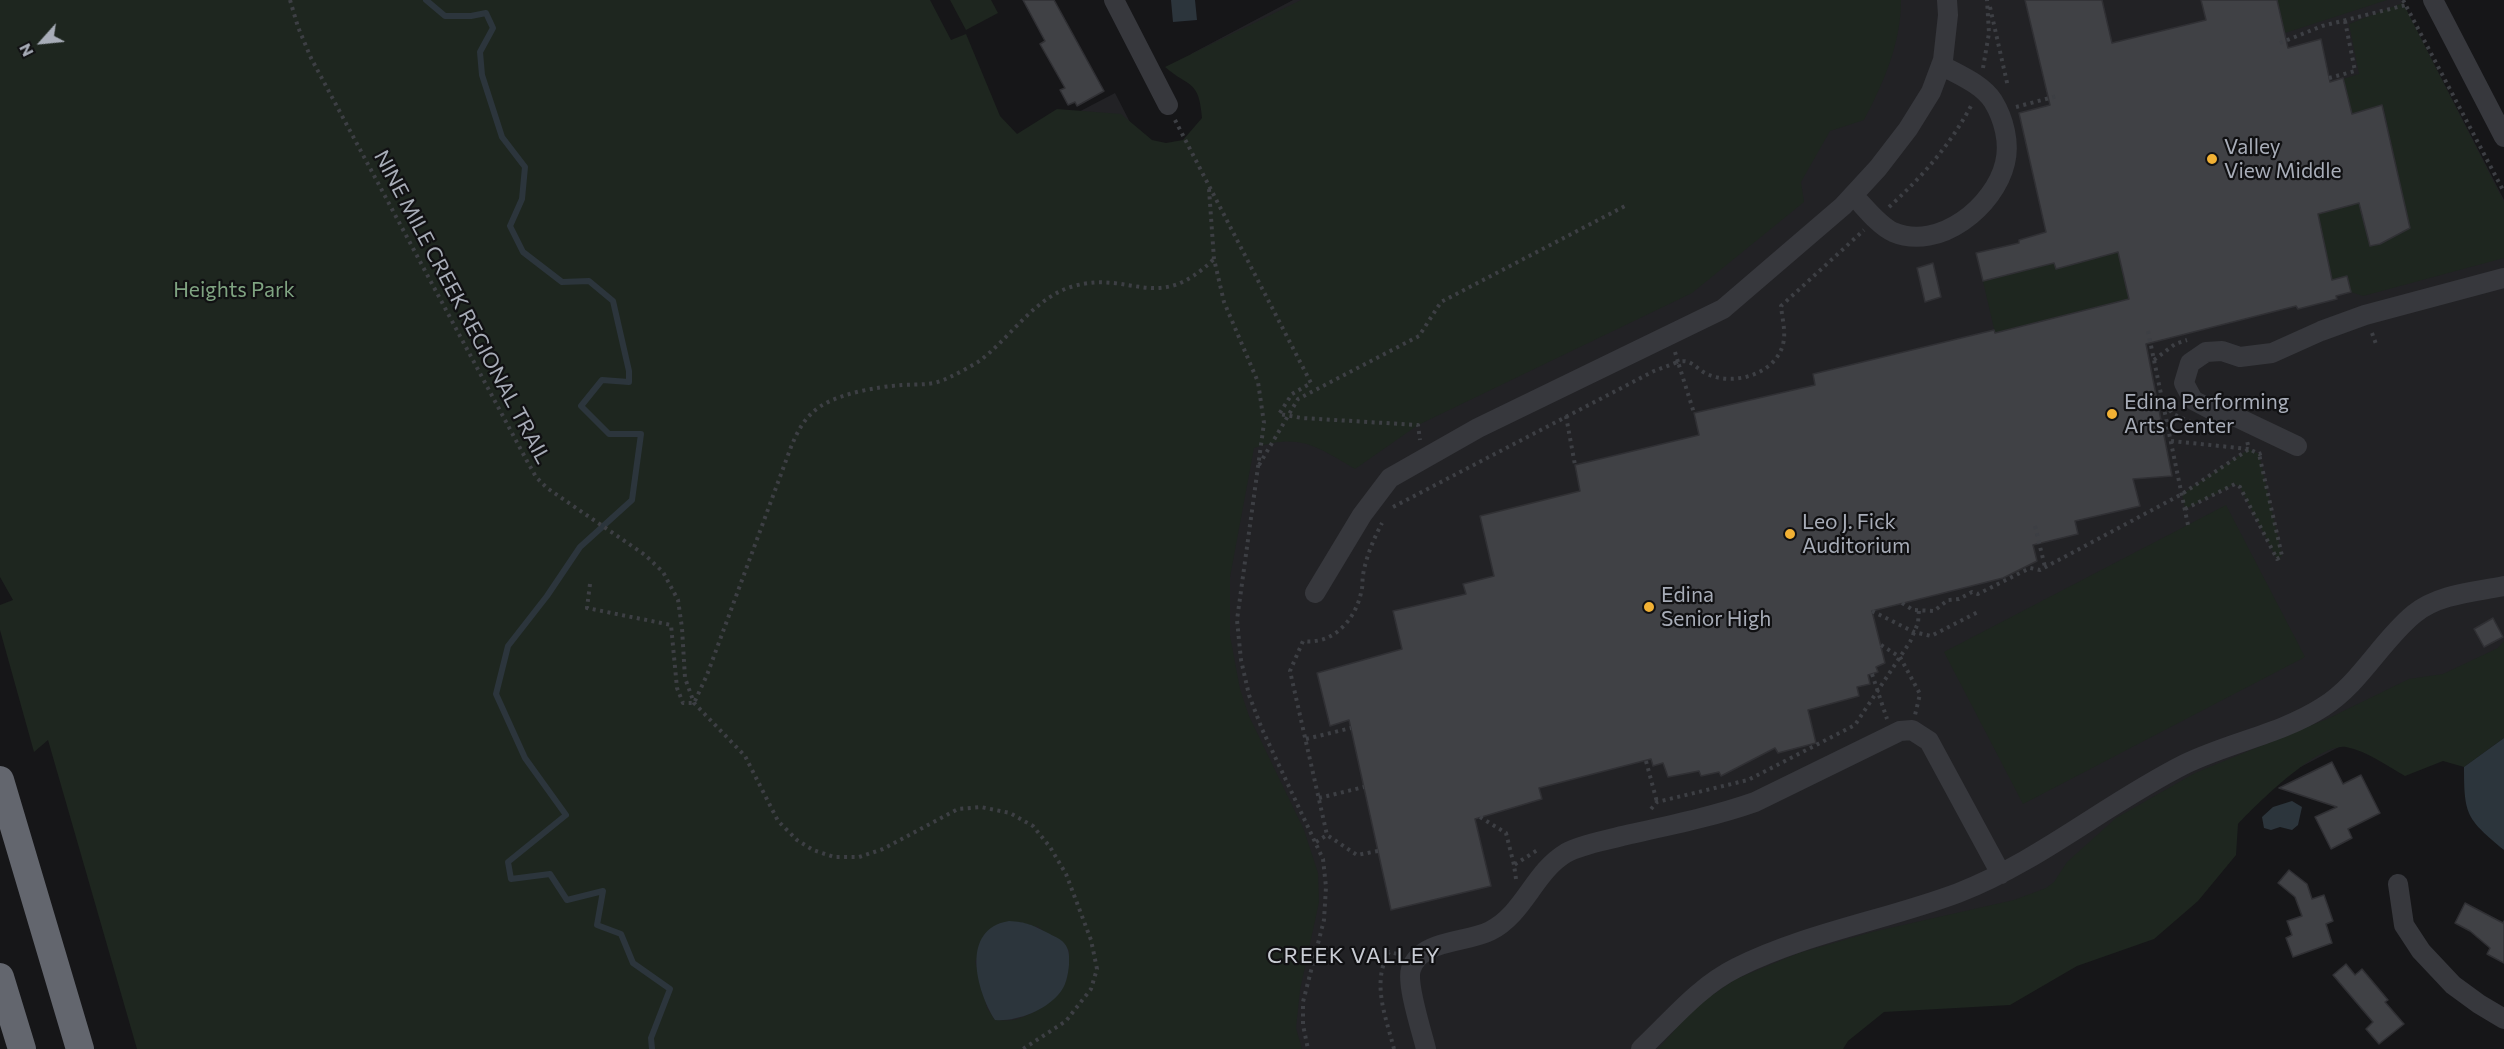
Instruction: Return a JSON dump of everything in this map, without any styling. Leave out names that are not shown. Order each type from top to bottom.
[{"type":"highway","points":[[0,780],[80,1049]]},
{"type":"highway","points":[[0,977],[22,1049]]},
{"type":"street","points":[[1114,0],[1168,105]]},
{"type":"street","points":[[1315,593],[1362,515],[1390,478],[1478,428],[1723,309],[1853,195],[1908,129],[1931,92],[1941,65],[1948,15],[1947,0]]},
{"type":"street","points":[[2433,0],[2504,137]]},
{"type":"street","points":[[1853,195],[1876,219],[1892,231],[1909,237],[1943,231],[1963,220],[1985,201],[1998,182],[2005,162],[2006,140],[2002,119],[1992,100],[1978,85],[1941,65]]},
{"type":"street","points":[[2297,446],[2234,416],[2212,410],[2193,400],[2184,382],[2190,363],[2205,352],[2222,351],[2240,357],[2272,353],[2321,331],[2365,315],[2504,278]]},
{"type":"street","points":[[1641,1049],[1699,993],[1735,969],[1794,945],[1958,893],[2001,874],[2184,765],[2235,743],[2294,724],[2326,705],[2415,614],[2439,600],[2504,586]]},
{"type":"street","points":[[1426,1049],[1410,981],[1411,969],[1417,958],[1425,951],[1437,946],[1481,935],[1506,920],[1553,862],[1568,852],[1592,844],[1731,811],[1755,802],[1903,732],[1929,741],[2001,874]]},
{"type":"street","points":[[2398,884],[2404,925],[2421,951],[2453,985],[2504,1019]]},
{"type":"path","name":"NINE MILE CREEK REGIONAL TRAIL","points":[[290,0],[311,58],[536,477],[547,488],[645,555],[663,572],[678,600],[685,678],[694,703],[745,756],[778,821],[796,840],[813,850],[834,857],[859,857],[883,849],[958,809],[981,807],[1010,813],[1033,826],[1050,847],[1066,874],[1091,940],[1097,969],[1091,989],[1066,1021],[1023,1049]]},
{"type":"path","points":[[1390,508],[1654,371],[1678,362],[1684,360],[1706,373],[1721,378],[1737,378],[1757,373],[1770,366],[1779,354],[1784,339],[1780,306],[1876,219],[1942,154],[1961,126],[1978,85],[1989,33],[1988,0]]},
{"type":"path","points":[[1988,0],[2010,97]]},
{"type":"path","points":[[2280,43],[2322,26],[2405,2],[2504,192]]},
{"type":"path","points":[[2329,78],[2355,71],[2345,21]]},
{"type":"path","points":[[2012,108],[2057,96]]},
{"type":"path","points":[[1168,105],[1209,189],[1311,383],[1292,394],[1279,414],[1418,425]]},
{"type":"path","points":[[1209,189],[1214,260],[1224,302],[1258,382],[1264,423],[1237,620],[1241,660],[1249,695],[1259,720],[1323,859],[1326,887],[1324,920],[1303,1002],[1303,1024],[1308,1049]]},
{"type":"path","points":[[1257,469],[1298,399],[1419,336],[1441,302],[1625,206]]},
{"type":"path","points":[[590,584],[587,608],[671,625],[677,688],[683,703],[694,703],[707,675],[790,447],[799,429],[813,411],[834,399],[877,388],[931,385],[951,377],[978,361],[1047,300],[1072,286],[1100,283],[1160,289],[1178,285],[1197,275],[1214,260]]},
{"type":"path","points":[[2148,331],[2188,525]]},
{"type":"path","points":[[1669,335],[1694,413]]},
{"type":"path","points":[[1566,416],[1575,465]]},
{"type":"path","points":[[2171,441],[2249,449],[2259,454],[2269,451]]},
{"type":"path","points":[[1902,603],[1912,610],[1934,611],[1948,600],[1959,599],[1972,592],[1978,594],[2030,568],[2040,570],[2182,494],[2249,449]]},
{"type":"path","points":[[2185,509],[2235,484],[2240,487],[2277,559],[2282,556],[2259,454]]},
{"type":"path","points":[[1378,851],[1357,855],[1327,835],[1290,671],[1303,641],[1315,642],[1333,635],[1356,612],[1362,592],[1363,573],[1373,542],[1385,518]]},
{"type":"path","points":[[2035,526],[2045,567]]},
{"type":"path","points":[[1872,610],[1914,632],[1930,636],[1978,612]]},
{"type":"path","points":[[1872,674],[1885,715],[1903,732],[1920,694],[1900,657],[1881,645]]},
{"type":"path","points":[[1306,740],[1351,728]]},
{"type":"path","points":[[1646,761],[1657,802]]},
{"type":"path","points":[[1319,798],[1364,787]]},
{"type":"path","points":[[1480,817],[1506,833],[1514,865]]},
{"type":"path","points":[[1316,842],[1327,835]]},
{"type":"shaded area","points":[[1171,0],[1195,0],[1197,20],[1173,22]]},
{"type":"shaded area","points":[[1293,0],[2401,0],[2504,200],[2504,661],[1759,1049],[168,1049],[49,649],[1115,93],[1154,169],[1230,129],[1191,54]]},
{"type":"shaded area","points":[[2504,738],[2504,850],[2482,831],[2470,815],[2465,796],[2464,767]]},
{"type":"shaded area","points":[[2292,801],[2302,807],[2298,825],[2292,830],[2280,827],[2271,830],[2264,828],[2262,817],[2273,807]]},
{"type":"shaded area","points":[[1009,921],[1029,924],[1061,940],[1068,951],[1069,969],[1063,988],[1045,1006],[1020,1017],[995,1020],[982,993],[978,978],[978,948],[983,936],[994,926]]},
{"type":"green space","name":"Heights Park","points":[[0,0],[930,0],[951,40],[966,34],[1000,116],[1017,134],[1057,109],[1121,114],[1152,140],[1166,143],[1183,140],[1202,118],[1201,105],[1195,90],[1165,67],[1301,0],[1901,0],[1895,47],[1864,120],[1830,131],[1801,182],[1804,202],[1692,293],[1418,425],[1355,469],[1307,444],[1284,442],[1254,448],[1230,577],[1230,636],[1240,689],[1249,716],[1304,830],[1318,873],[1319,902],[1300,990],[1296,1028],[1302,1049],[137,1049],[48,740],[34,752],[0,630],[0,605],[13,600],[0,577]],"holes":[[[1037,926],[1069,950],[1066,978],[1063,987],[1055,997],[1041,1008],[1019,1019],[995,1020],[987,1008],[975,961]]]},
{"type":"green space","points":[[950,0],[991,0],[998,13],[966,30]]},
{"type":"green space","points":[[2277,0],[2387,0],[2285,33]]},
{"type":"green space","points":[[2403,3],[2504,202],[2504,258],[2363,296],[2351,292],[2347,277],[2332,280],[2318,214],[2359,203],[2370,246],[2380,244],[2409,228],[2383,105],[2352,114],[2343,79],[2359,74],[2349,24]]},
{"type":"green space","points":[[2118,252],[2129,299],[1995,333],[1983,281],[2054,263],[2056,269]]},
{"type":"green space","points":[[2249,449],[2259,454],[2282,556],[2277,559],[2240,487],[2235,484],[2185,509],[2182,494]]},
{"type":"green space","points":[[2226,505],[2305,657],[2023,804],[1944,652]]},
{"type":"green space","points":[[2504,641],[2504,738],[2464,767],[2443,761],[2405,776],[2369,755],[2346,747],[2334,748],[2320,755],[2289,776],[2238,824],[2236,855],[2198,901],[2154,939],[2077,966],[2010,1005],[1884,1012],[1848,1041],[1843,1049],[1658,1049],[1696,1006],[1736,979],[1799,953],[1872,932],[2014,900],[2046,888],[2054,882],[2067,862],[2116,818],[2195,773],[2327,719],[2409,679],[2443,674],[2498,648]]},
{"type":"building","points":[[1023,0],[1054,0],[1104,91],[1077,106],[1075,102],[1068,105],[1060,90],[1065,88],[1040,44],[1045,41]]},
{"type":"building","name":"Edina Senior High","points":[[2025,0],[2102,0],[2112,43],[2206,20],[2201,0],[2277,0],[2288,48],[2321,39],[2330,82],[2343,78],[2352,114],[2382,105],[2410,228],[2380,244],[2370,246],[2359,203],[2318,214],[2332,280],[2347,276],[2351,292],[2336,296],[2337,299],[2298,309],[2296,306],[2146,344],[2172,476],[2133,479],[2140,506],[2075,521],[2078,534],[2033,545],[2037,561],[2003,578],[1872,611],[1885,663],[1876,667],[1878,672],[1868,675],[1870,684],[1857,687],[1859,696],[1808,710],[1816,743],[1778,753],[1775,748],[1721,776],[1719,772],[1701,776],[1699,771],[1668,777],[1663,763],[1653,766],[1651,759],[1539,788],[1542,799],[1475,819],[1491,886],[1391,910],[1349,720],[1330,726],[1317,673],[1402,649],[1393,611],[1466,594],[1463,584],[1494,576],[1480,516],[1580,491],[1575,465],[1699,435],[1694,413],[1815,385],[1813,374],[1994,330],[1995,333],[2129,299],[2118,252],[2056,269],[2054,263],[1983,281],[1976,253],[2019,243],[2019,240],[2046,232],[2019,113],[2050,105]]},
{"type":"building","points":[[1933,263],[1941,297],[1925,302],[1917,268]]},
{"type":"building","points":[[2493,618],[2503,637],[2484,647],[2474,629]]},
{"type":"building","points":[[2332,762],[2343,784],[2361,775],[2380,813],[2348,829],[2352,838],[2331,849],[2315,817],[2337,807],[2279,788]]},
{"type":"building","points":[[2289,870],[2307,884],[2312,899],[2324,895],[2333,921],[2326,924],[2332,943],[2293,957],[2286,938],[2292,935],[2287,921],[2302,916],[2295,897],[2278,883]]},
{"type":"building","points":[[2465,903],[2503,923],[2504,921],[2504,963],[2487,954],[2490,948],[2470,931],[2455,923]]},
{"type":"building","points":[[2346,964],[2355,975],[2362,969],[2388,1000],[2385,1002],[2404,1024],[2379,1044],[2366,1029],[2373,1022],[2333,975]]},
{"type":"waterway","points":[[426,0],[445,16],[471,16],[486,13],[493,28],[480,52],[482,75],[502,137],[525,167],[522,199],[510,226],[523,252],[562,282],[589,281],[613,301],[629,371],[629,382],[602,380],[581,406],[609,434],[641,434],[632,500],[580,547],[547,596],[508,646],[496,694],[525,758],[566,815],[508,862],[511,879],[550,874],[567,900],[603,891],[597,925],[621,934],[633,963],[670,989],[651,1038],[652,1049]]},
{"type":"place","name":"Valley View Middle","points":[[2212,159]]},
{"type":"place","name":"Edina Performing Arts Center","points":[[2112,414]]},
{"type":"place","name":"Leo J. Fick Auditorium","points":[[1790,534]]},
{"type":"place","name":"Edina Senior High","points":[[1649,607]]},
{"type":"district","name":"CREEK VALLEY","points":[[1354,956]]}]
